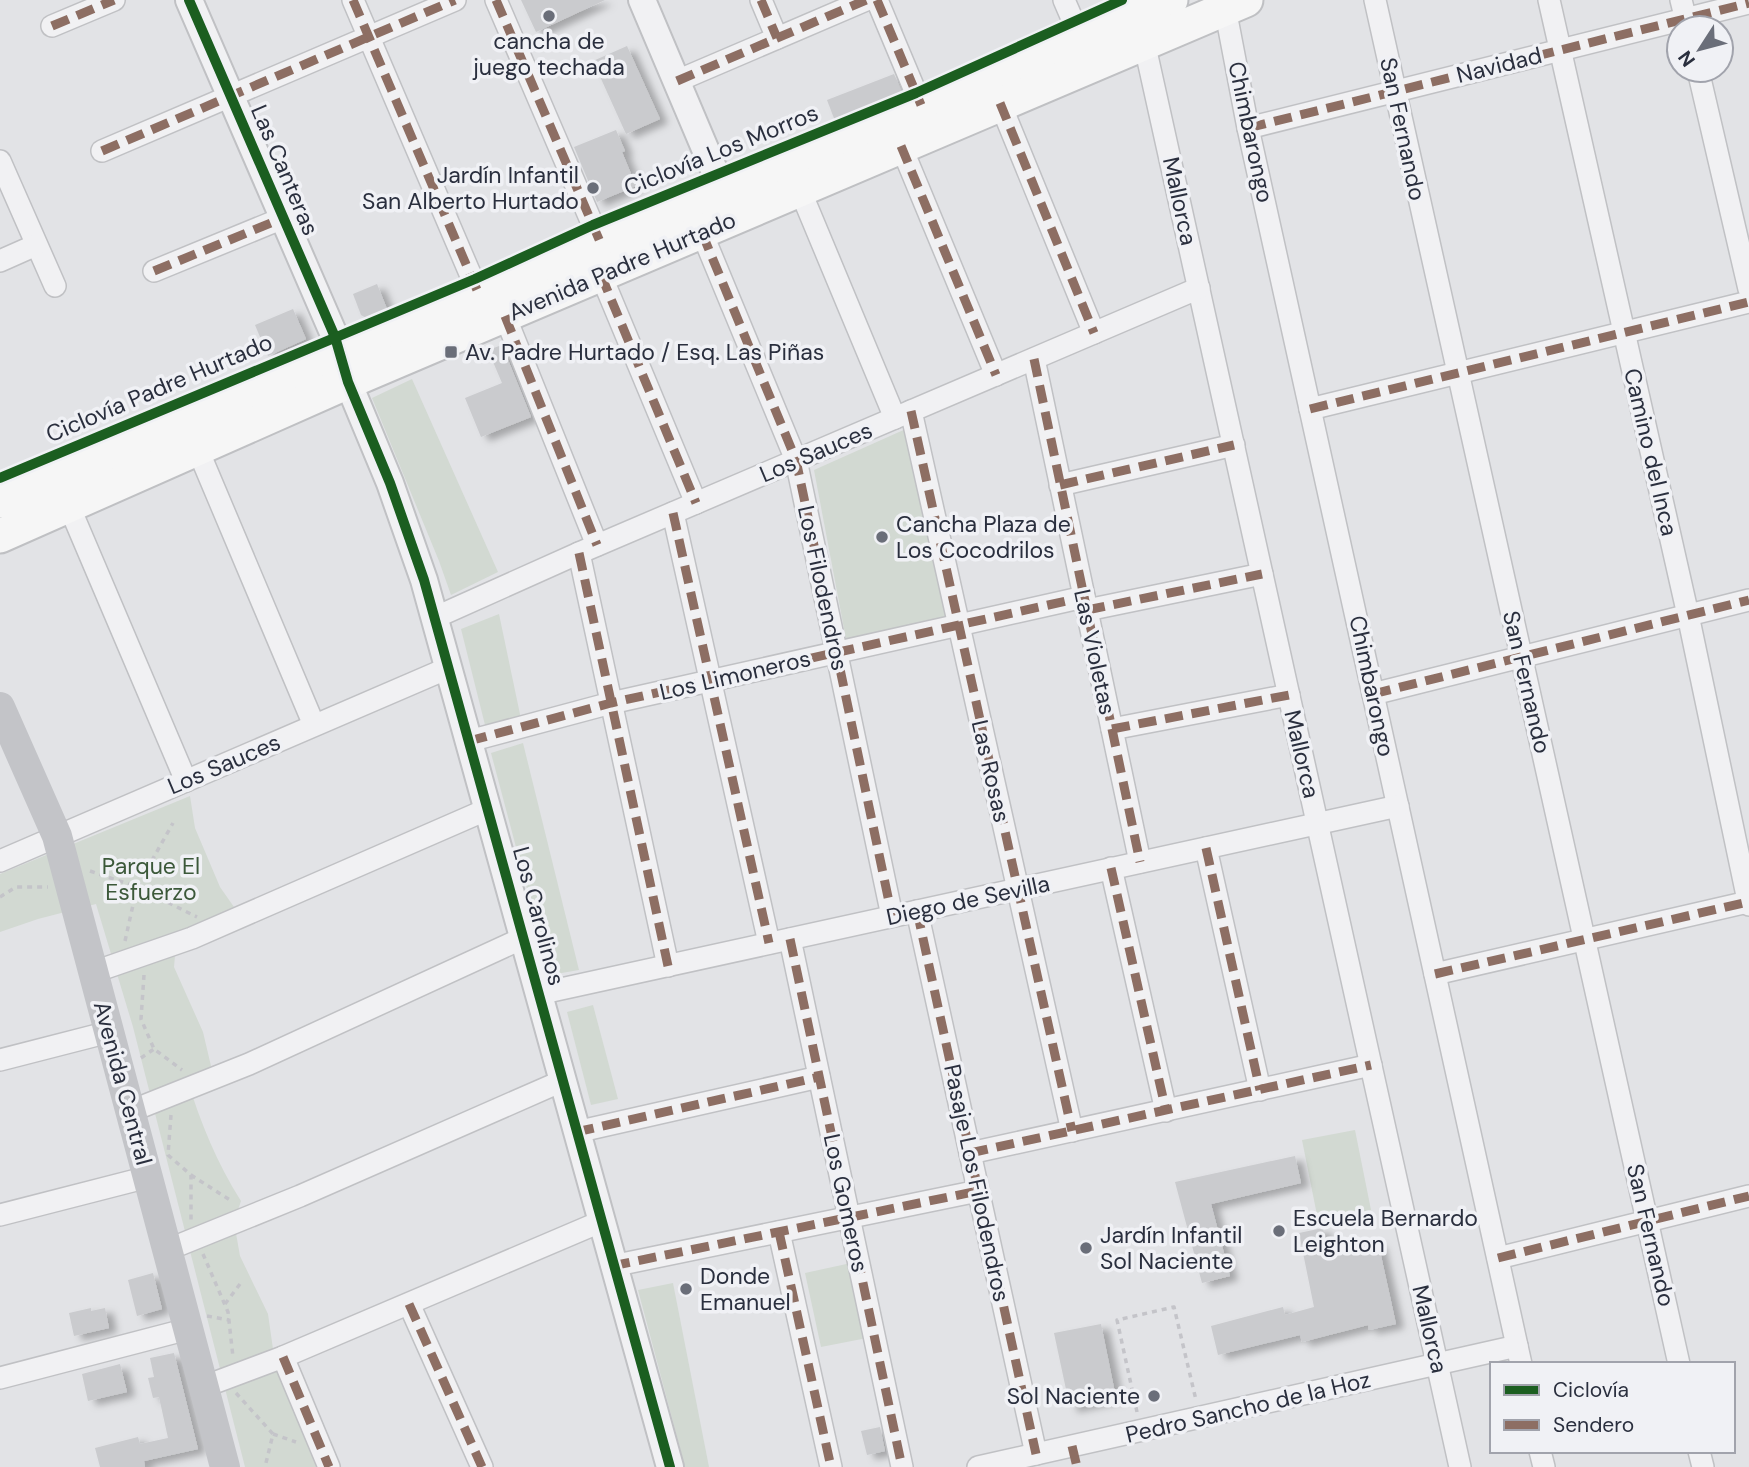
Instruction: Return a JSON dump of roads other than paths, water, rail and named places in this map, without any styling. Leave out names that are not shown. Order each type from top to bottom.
[{"type":"main road","name":"Avenida Padre Hurtado","points":[[0,501],[345,369],[493,306],[601,259],[723,191],[920,104],[1171,0]]},
{"type":"main road","name":"Avenida Padre Hurtado","points":[[601,259],[702,233],[1236,4]]},
{"type":"main road","name":"Avenida Padre Hurtado","points":[[0,536],[198,450],[345,369]]},
{"type":"main road","name":"Avenida Central","points":[[0,708],[107,968],[109,1032],[148,1177],[188,1242],[188,1329],[221,1381],[225,1467]]},
{"type":"street","points":[[52,26],[114,0]]},
{"type":"street","name":"Las Canteras","points":[[189,0],[345,369]]},
{"type":"street","points":[[353,0],[475,279],[493,306],[588,549],[611,703],[668,966]]},
{"type":"street","points":[[102,151],[455,0]]},
{"type":"street","points":[[496,0],[696,503]]},
{"type":"street","points":[[642,0],[723,191]]},
{"type":"street","points":[[761,0],[777,38]]},
{"type":"street","points":[[677,81],[866,0]]},
{"type":"street","points":[[877,0],[920,104]]},
{"type":"street","points":[[1064,0],[1080,37]]},
{"type":"street","name":"San Fernando","points":[[1375,0],[1679,1362]]},
{"type":"street","name":"Camino del Inca","points":[[1549,0],[1688,615],[1749,904]]},
{"type":"street","name":"Navidad","points":[[1695,14],[1749,3]]},
{"type":"street","name":"Chimbarongo","points":[[1236,4],[1248,128],[1519,1355]]},
{"type":"street","name":"Navidad","points":[[1248,128],[1665,21]]},
{"type":"street","name":"Mallorca","points":[[1144,42],[1460,1467]]},
{"type":"street","points":[[1701,84],[1749,289]]},
{"type":"street","points":[[1000,103],[1094,333]]},
{"type":"street","points":[[901,146],[996,375]]},
{"type":"street","points":[[0,161],[55,286]]},
{"type":"street","name":"Las Rosas","points":[[800,190],[903,415],[959,625],[1072,1131]]},
{"type":"street","points":[[155,271],[283,218]]},
{"type":"street","name":"Los Filodendros","points":[[702,233],[796,460],[892,916]]},
{"type":"street","points":[[0,261],[36,245]]},
{"type":"street","name":"Los Sauces","points":[[434,618],[588,549],[1199,288]]},
{"type":"street","points":[[1310,409],[1749,302]]},
{"type":"street","name":"Las Violetas","points":[[1034,359],[1140,862]]},
{"type":"street","name":"Los Carolinos","points":[[345,369],[410,534],[670,1467]]},
{"type":"street","points":[[1060,485],[1234,445]]},
{"type":"street","points":[[198,450],[314,725]]},
{"type":"street","points":[[69,506],[186,781]]},
{"type":"street","name":"Los Gomeros","points":[[673,513],[710,681],[779,941],[819,1077],[902,1467]]},
{"type":"street","name":"Los Limoneros","points":[[468,741],[611,703],[959,625],[1262,574]]},
{"type":"street","points":[[1373,694],[1749,600]]},
{"type":"street","name":"Los Sauces","points":[[0,861],[64,862],[186,781],[448,668]]},
{"type":"street","points":[[1112,729],[1289,695]]},
{"type":"street","name":"Diego de Sevilla","points":[[538,994],[1398,806]]},
{"type":"street","points":[[107,968],[218,928],[488,809]]},
{"type":"street","points":[[1206,848],[1260,1090]]},
{"type":"street","points":[[1111,869],[1166,1111]]},
{"type":"street","points":[[1435,974],[1749,904]]},
{"type":"street","name":"Pasaje Los Filodendros","points":[[917,911],[1036,1454]]},
{"type":"street","points":[[131,1111],[201,1084],[523,938]]},
{"type":"street","points":[[0,1060],[109,1032]]},
{"type":"street","points":[[970,1153],[1371,1065]]},
{"type":"street","points":[[576,1132],[819,1077]]},
{"type":"street","points":[[188,1242],[562,1081]]},
{"type":"street","points":[[0,1215],[148,1177]]},
{"type":"street","points":[[612,1266],[978,1191]]},
{"type":"street","points":[[1497,1258],[1749,1196]]},
{"type":"street","points":[[221,1381],[600,1222]]},
{"type":"street","points":[[779,1232],[831,1467]]},
{"type":"street","points":[[409,1304],[482,1467]]},
{"type":"street","points":[[0,1378],[188,1329]]},
{"type":"street","name":"Pedro Sancho de la Hoz","points":[[978,1467],[1036,1454],[1075,1457],[1141,1431],[1438,1365],[1519,1355]]},
{"type":"street","points":[[283,1357],[329,1467]]},
{"type":"place","name":"cancha de juego techada","points":[[549,16]]},
{"type":"place","name":"Jardín Infantil San Alberto Hurtado","points":[[593,188]]},
{"type":"place","name":"Av. Padre Hurtado / Esq. Las Piñas","points":[[451,352]]},
{"type":"place","name":"Cancha Plaza de Los Cocodrilos","points":[[882,537]]},
{"type":"place","name":"Escuela Bernardo Leighton","points":[[1279,1231]]},
{"type":"place","name":"Jardín Infantil Sol Naciente","points":[[1086,1248]]},
{"type":"place","name":"Donde Emanuel","points":[[686,1289]]},
{"type":"place","name":"Sol Naciente","points":[[1154,1396]]},
{"type":"park label","name":"Parque El Esfuerzo","points":[[151,879]]}]
